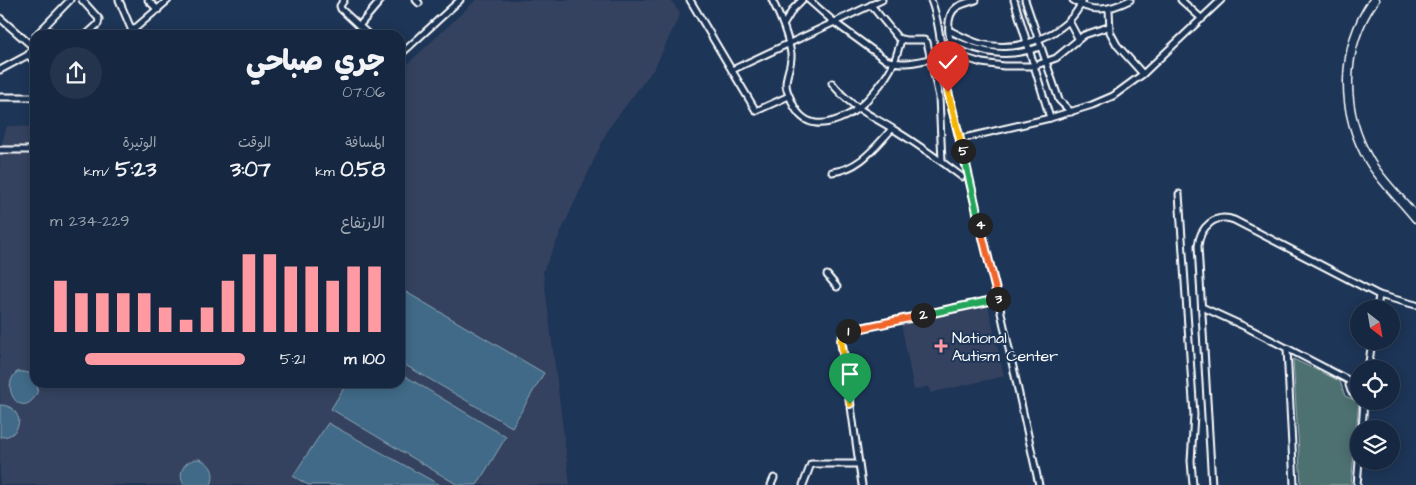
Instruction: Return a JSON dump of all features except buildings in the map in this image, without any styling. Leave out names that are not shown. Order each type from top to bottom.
[{"type":"highway","points":[[1374,0],[1357,28],[1352,45],[1348,70],[1352,120],[1371,162],[1386,184],[1416,218]]},
{"type":"street","points":[[41,30],[70,0]]},
{"type":"street","points":[[82,0],[98,19],[98,24],[91,30]]},
{"type":"street","points":[[119,0],[133,30]]},
{"type":"street","points":[[148,0],[158,10]]},
{"type":"street","points":[[137,30],[168,0]]},
{"type":"street","points":[[344,0],[340,6],[363,30]]},
{"type":"street","points":[[359,26],[381,0]]},
{"type":"street","points":[[405,50],[460,0]]},
{"type":"street","points":[[690,0],[756,111],[789,96]]},
{"type":"street","points":[[772,0],[784,24],[789,44],[791,62],[786,84],[789,96],[800,116],[806,121],[827,123],[840,119],[857,109],[877,87],[894,63],[902,40]]},
{"type":"street","points":[[784,24],[793,9],[802,0]]},
{"type":"street","points":[[808,0],[883,58],[894,63],[908,64],[930,59]]},
{"type":"street","points":[[732,70],[882,0]]},
{"type":"street","points":[[931,0],[938,23],[948,92],[998,299],[1039,485]]},
{"type":"street","points":[[953,55],[949,19],[953,10],[976,0]]},
{"type":"street","points":[[1014,0],[1050,118]]},
{"type":"street","points":[[1024,0],[1061,102],[1071,112]]},
{"type":"street","points":[[1073,0],[1099,10],[1130,0]]},
{"type":"street","points":[[1181,0],[1202,19]]},
{"type":"street","points":[[960,139],[1050,118],[1113,96],[1143,74],[1221,0]]},
{"type":"street","points":[[949,30],[976,42],[1002,46],[1038,40],[1055,32],[1069,21],[1082,3]]},
{"type":"street","points":[[872,5],[894,36],[902,40],[925,40],[939,97],[942,161]]},
{"type":"street","points":[[1109,8],[1108,27],[1110,32],[1117,45],[1143,74]]},
{"type":"street","points":[[0,18],[30,45]]},
{"type":"street","points":[[1069,21],[1078,38]]},
{"type":"street","points":[[942,56],[953,55],[1015,67],[1034,66],[1062,53],[1078,38],[1108,27]]},
{"type":"street","points":[[43,28],[48,30]]},
{"type":"street","points":[[950,39],[974,49],[997,54],[1029,51],[1040,47]]},
{"type":"street","points":[[974,49],[976,42]]},
{"type":"street","points":[[0,70],[28,55],[30,51]]},
{"type":"street","points":[[832,84],[857,109],[892,128],[942,161],[962,177]]},
{"type":"street","points":[[0,96],[30,97]]},
{"type":"street","points":[[832,172],[849,168],[859,162],[892,128]]},
{"type":"street","points":[[0,150],[30,150]]},
{"type":"street","points":[[1179,194],[1194,415],[1191,466],[1193,485]]},
{"type":"street","points":[[1212,485],[1199,241],[1202,231],[1208,224],[1222,218],[1234,220],[1379,294],[1416,305]]},
{"type":"street","points":[[827,275],[837,288]]},
{"type":"street","points":[[1378,300],[1379,294]]},
{"type":"street","points":[[862,485],[842,344],[844,334],[850,330],[998,299]]},
{"type":"street","points":[[1202,306],[1350,381],[1350,388]]},
{"type":"street","points":[[1287,349],[1294,485]]},
{"type":"street","points":[[803,485],[811,464],[859,464]]},
{"type":"street","points":[[1357,485],[1358,470]]},
{"type":"street","points":[[771,485],[774,478]]},
{"type":"shaded area","points":[[476,0],[671,0],[680,14],[655,67],[608,129],[543,271],[570,485],[0,485],[0,150],[7,126],[30,127],[30,388],[405,388],[405,66]]},
{"type":"shaded area","points":[[406,292],[544,373],[512,427],[405,365]]},
{"type":"shaded area","points":[[987,301],[1004,376],[930,393],[929,386],[914,390],[901,323]]},
{"type":"shaded area","points":[[17,372],[30,374],[30,388],[38,389],[34,398],[28,403],[23,404],[13,398],[10,385],[12,378]]},
{"type":"shaded area","points":[[405,376],[506,437],[477,485],[458,485],[331,409],[344,388],[405,388]]},
{"type":"shaded area","points":[[0,405],[12,409],[19,420],[14,433],[4,437],[0,437]]},
{"type":"shaded area","points":[[328,423],[440,485],[308,485],[293,476]]},
{"type":"shaded area","points":[[199,459],[207,463],[213,473],[211,485],[184,485],[181,476],[183,468],[189,462]]},
{"type":"green space","points":[[1293,359],[1340,381],[1345,396],[1350,398],[1350,410],[1358,410],[1357,420],[1350,420],[1350,470],[1352,470],[1351,485],[1301,485]]},
{"type":"place","name":"National Autism Center","points":[[941,346]]},
{"type":"route","points":[[850,404],[841,340],[844,334],[850,330],[998,299],[948,92]]}]
